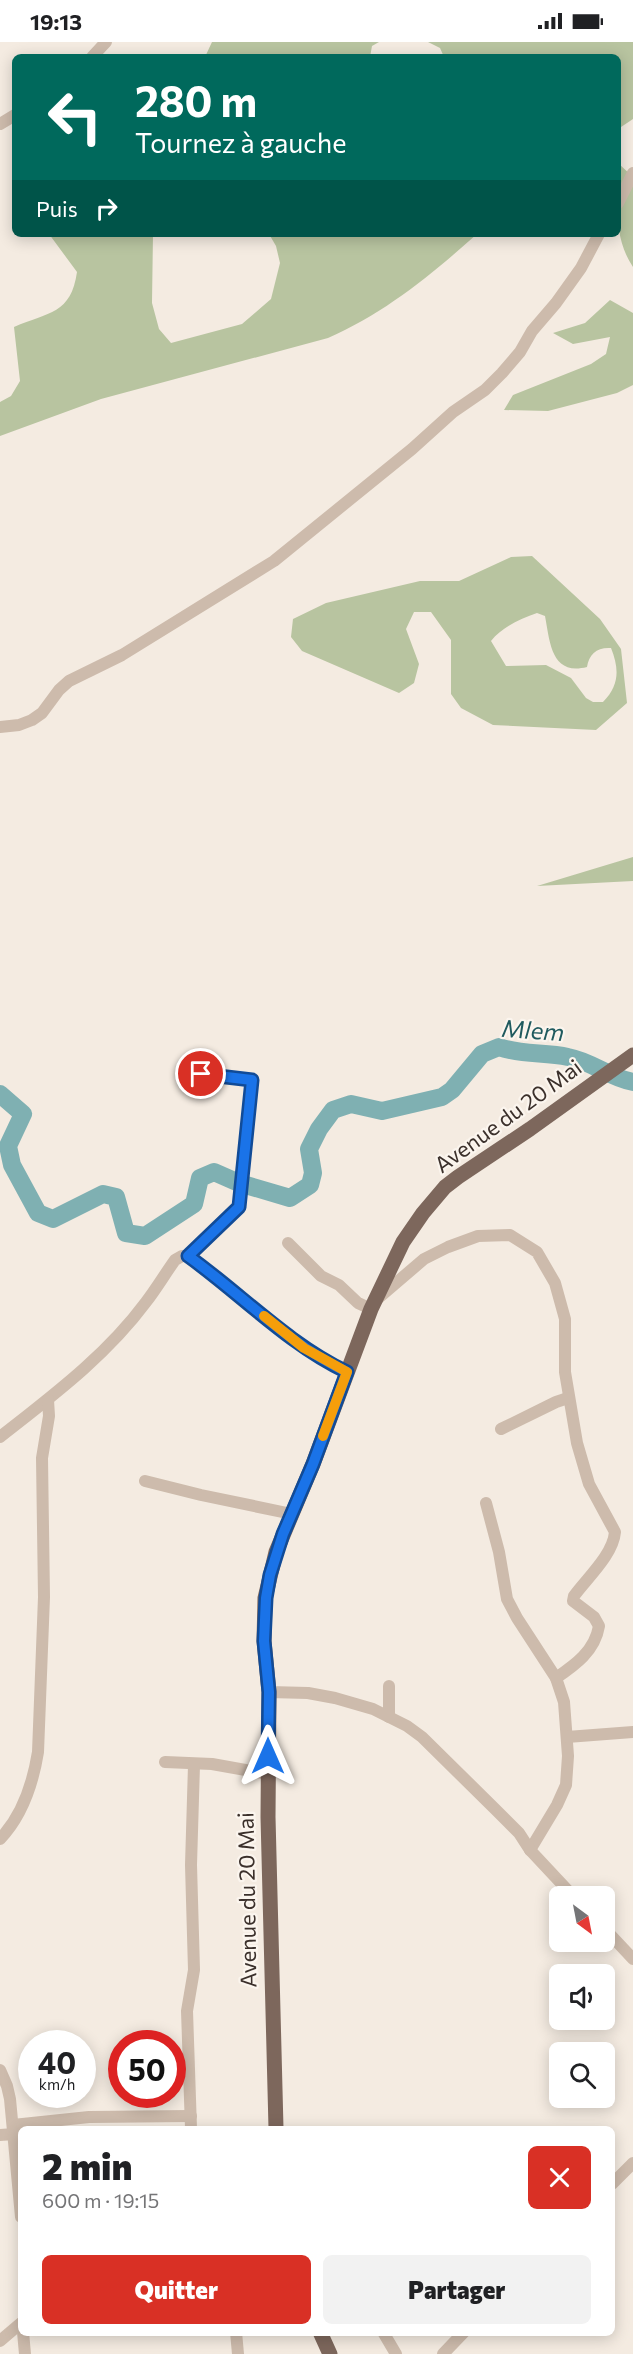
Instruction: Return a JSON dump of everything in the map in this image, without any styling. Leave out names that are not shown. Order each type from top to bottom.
[{"type":"main road","name":"Avenue du 20 Mai","points":[[276,2126],[268,1774],[269,1692],[264,1641],[266,1598],[276,1552],[313,1464],[372,1305],[403,1242],[423,1213],[445,1187],[633,1055]]},
{"type":"main road","points":[[322,2336],[330,2354]]},
{"type":"street","points":[[95,54],[106,42]]},
{"type":"street","points":[[621,197],[633,173]]},
{"type":"street","points":[[0,727],[19,725],[32,720],[42,713],[59,690],[69,681],[131,650],[274,561],[453,412],[485,390],[520,352],[532,331],[581,268],[597,237]]},
{"type":"street","points":[[188,1256],[239,1207],[252,1080],[201,1074]]},
{"type":"street","points":[[288,1244],[321,1276],[339,1285],[358,1303],[372,1305],[424,1259],[478,1236],[510,1235],[537,1252],[555,1283],[565,1320],[565,1372],[577,1443],[589,1484],[615,1532],[615,1539],[573,1600],[594,1617],[599,1626],[598,1637],[589,1651],[556,1678]]},
{"type":"street","points":[[0,1437],[77,1375],[116,1337],[146,1303],[175,1260],[182,1256],[188,1256],[215,1276],[234,1294],[304,1348],[347,1372]]},
{"type":"street","points":[[501,1429],[568,1398]]},
{"type":"street","points":[[0,1839],[26,1798],[38,1752],[44,1598],[42,1458],[49,1416],[48,1400]]},
{"type":"street","points":[[145,1480],[201,1495],[292,1514]]},
{"type":"street","points":[[486,1503],[499,1552],[507,1599],[556,1678],[564,1702],[567,1737],[566,1785],[557,1805],[530,1850]]},
{"type":"street","points":[[389,1686],[389,1716]]},
{"type":"street","points":[[269,1692],[318,1695],[362,1705],[389,1716],[422,1737],[519,1833],[530,1850],[564,1886]]},
{"type":"street","points":[[567,1737],[633,1732]]},
{"type":"street","points":[[165,1762],[223,1765],[268,1774]]},
{"type":"street","points":[[36,2126],[89,2117],[191,2122],[187,2012],[194,1970],[191,1865],[194,1765]]},
{"type":"street","points":[[615,1940],[633,1959]]},
{"type":"street","points":[[0,2070],[7,2086],[18,2184]]},
{"type":"street","points":[[0,2135],[18,2129]]},
{"type":"street","points":[[615,2181],[633,2163]]},
{"type":"street","points":[[0,2341],[18,2326]]},
{"type":"street","points":[[23,2336],[25,2354]]},
{"type":"street","points":[[236,2336],[238,2354]]},
{"type":"street","points":[[385,2336],[396,2354]]},
{"type":"street","points":[[443,2354],[460,2336]]},
{"type":"green space","points":[[212,42],[379,42],[372,46],[371,54],[206,54]]},
{"type":"green space","points":[[428,42],[633,42],[633,119],[621,127],[621,54],[443,54],[440,48]]},
{"type":"green space","points":[[621,166],[633,177],[633,267],[622,243]]},
{"type":"green space","points":[[51,237],[153,237],[152,303],[159,329],[171,343],[242,324],[271,299],[280,263],[276,246],[271,237],[474,237],[407,292],[369,317],[328,338],[101,399],[0,436],[0,402],[11,396],[20,381],[14,327],[48,314],[64,304],[70,296],[77,272]]},
{"type":"green space","points":[[610,300],[633,313],[633,385],[617,393],[548,411],[504,410],[513,395],[591,364],[606,354],[610,337],[573,344],[553,333],[585,323]]},
{"type":"green space","points":[[532,556],[600,619],[621,649],[627,703],[596,730],[493,725],[461,708],[451,694],[451,640],[431,612],[414,612],[406,629],[419,664],[414,683],[399,693],[302,651],[291,637],[293,619],[326,603],[420,581],[459,581],[511,557]],"holes":[[[537,613],[545,616],[554,655],[566,666],[587,667],[594,652],[611,648],[616,662],[615,683],[609,696],[603,702],[593,702],[586,698],[571,678],[546,665],[506,666],[491,641],[500,632],[518,621]]]},
{"type":"green space","points":[[633,857],[633,881],[537,886]]},
{"type":"waterway","name":"Mlem","points":[[0,1094],[23,1114],[8,1146],[12,1165],[38,1213],[53,1219],[103,1194],[116,1197],[126,1233],[145,1236],[194,1204],[200,1178],[214,1172],[239,1183],[290,1198],[310,1185],[313,1173],[309,1149],[319,1129],[333,1110],[351,1104],[382,1111],[442,1097],[452,1090],[482,1054],[499,1047],[576,1059],[633,1082]]},
{"type":"slow traffic","points":[[264,1316],[304,1348],[327,1363],[347,1372],[323,1436]]},
{"type":"route","points":[[201,1074],[252,1080],[239,1207],[188,1256],[304,1348],[327,1363],[347,1372],[313,1464],[276,1552],[270,1575],[266,1598],[264,1641],[269,1692],[268,1756]]}]
